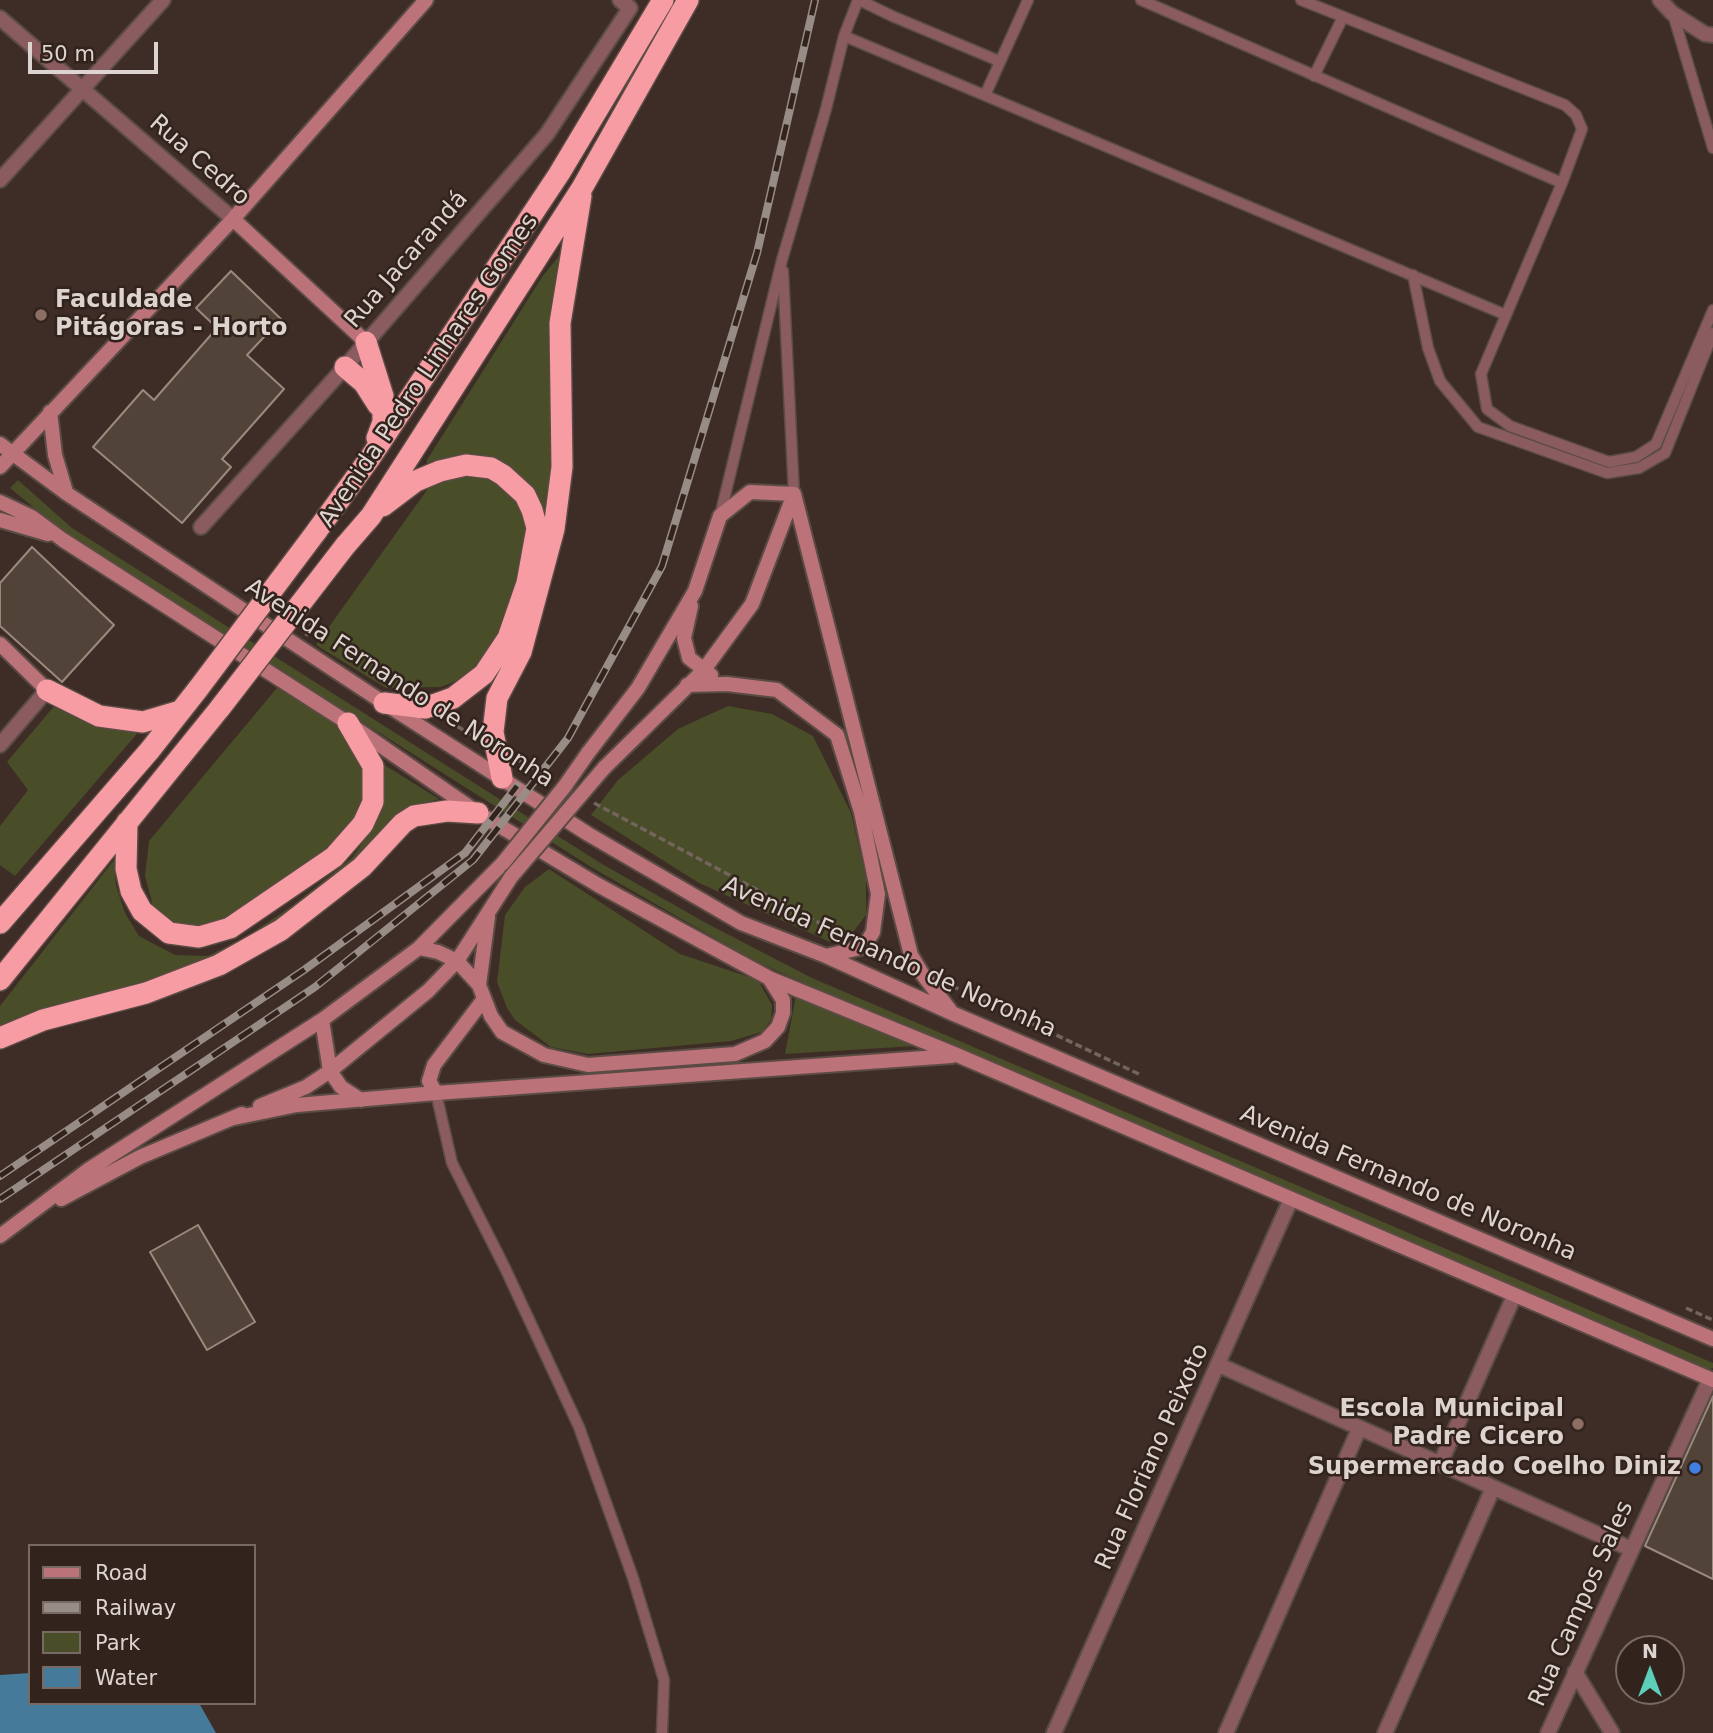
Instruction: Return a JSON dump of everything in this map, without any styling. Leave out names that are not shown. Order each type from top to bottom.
[{"type":"highway","name":"Avenida Pedro Linhares Gomes","points":[[0,923],[150,750],[370,458],[559,174],[663,0]]},
{"type":"highway","name":"Avenida Pedro Linhares Gomes","points":[[0,980],[220,708],[370,516],[582,188],[688,0]]},
{"type":"highway","points":[[502,778],[493,732],[497,698],[521,652],[554,529],[562,467],[560,323],[582,188]]},
{"type":"highway","points":[[366,342],[383,396],[383,422],[370,458]]},
{"type":"highway","points":[[345,367],[364,383],[379,405],[383,422]]},
{"type":"highway","points":[[370,516],[416,481],[440,471],[466,465],[491,468],[503,475],[525,495],[537,528],[527,583],[508,638],[484,674],[453,698],[425,708],[384,703]]},
{"type":"highway","points":[[47,690],[99,716],[143,722],[180,711]]},
{"type":"highway","points":[[127,822],[126,869],[131,891],[142,912],[169,933],[199,937],[230,928],[334,857],[363,824],[373,802],[373,766],[348,723]]},
{"type":"highway","points":[[0,1038],[43,1020],[146,993],[219,965],[281,930],[362,867],[403,823],[414,816],[447,811],[478,813]]},
{"type":"main road","points":[[0,467],[6,448],[50,412],[233,219],[426,0]]},
{"type":"main road","name":"Rua Cedro","points":[[233,219],[366,342]]},
{"type":"main road","points":[[50,412],[55,456],[66,493]]},
{"type":"main road","name":"Avenida Fernando de Noronha","points":[[6,448],[66,493],[384,703],[588,834],[741,923],[826,956],[954,1014],[1713,1339]]},
{"type":"main road","points":[[727,684],[704,671],[689,658],[684,638],[695,591],[720,516],[750,492],[794,494]]},
{"type":"main road","points":[[22,1220],[140,1157],[306,1087],[330,1072],[428,991],[457,961],[511,877],[604,768],[704,671],[752,604],[794,494]]},
{"type":"main road","points":[[794,494],[911,955],[954,1014]]},
{"type":"main road","points":[[0,502],[32,517],[62,540],[348,723],[478,813],[598,885],[769,978],[957,1055],[1712,1379]]},
{"type":"main road","points":[[0,520],[29,527],[62,540]]},
{"type":"main road","points":[[0,1236],[88,1170],[322,1020],[419,948],[446,924],[503,863],[565,786],[638,688],[695,591]]},
{"type":"main road","points":[[0,644],[47,690]]},
{"type":"main road","points":[[687,685],[727,684],[777,690],[836,734],[862,812],[878,894],[873,932],[864,947],[826,956]]},
{"type":"main road","points":[[436,1093],[429,1081],[434,1065],[482,992],[489,908]]},
{"type":"main road","points":[[419,948],[438,952],[457,961],[482,992],[491,1016],[502,1032],[544,1055],[588,1065],[735,1055],[765,1041],[778,1027],[783,1013],[783,1000],[769,978]]},
{"type":"main road","points":[[322,1020],[330,1072],[341,1087],[361,1100]]},
{"type":"main road","points":[[234,1118],[297,1105],[957,1055]]},
{"type":"street","points":[[0,180],[163,0]]},
{"type":"street","points":[[1660,0],[1672,13],[1713,35]]},
{"type":"street","name":"Rua Jacarandá","points":[[201,527],[345,367],[547,134],[625,4]]},
{"type":"street","name":"Rua Cedro","points":[[0,18],[233,219]]},
{"type":"street","points":[[0,745],[47,690]]},
{"type":"street","name":"Rua Floriano Peixoto","points":[[1054,1733],[1291,1199]]},
{"type":"street","points":[[1440,1464],[1514,1296]]},
{"type":"street","points":[[1219,1365],[1631,1549]]},
{"type":"street","name":"Rua Campos Sales","points":[[1548,1733],[1712,1379]]},
{"type":"street","points":[[1226,1733],[1359,1429]]},
{"type":"street","points":[[1385,1733],[1493,1488]]},
{"type":"street","points":[[1575,1672],[1612,1733]]},
{"type":"lane","points":[[720,516],[782,260],[844,36],[859,0],[999,61]]},
{"type":"lane","points":[[986,93],[1028,0]]},
{"type":"lane","points":[[1140,0],[1562,183]]},
{"type":"lane","points":[[1301,0],[1565,105],[1576,115],[1582,129],[1481,374],[1487,409],[1510,426],[1609,461],[1636,457],[1656,444],[1713,310]]},
{"type":"lane","points":[[1672,13],[1713,148]]},
{"type":"lane","points":[[1314,76],[1343,17]]},
{"type":"lane","points":[[844,36],[986,93],[1507,315]]},
{"type":"lane","points":[[782,260],[794,494]]},
{"type":"lane","points":[[1413,275],[1427,348],[1440,382],[1478,427],[1607,473],[1639,468],[1665,453],[1713,333]]},
{"type":"lane","points":[[436,1093],[452,1163],[505,1268],[579,1427],[628,1565],[664,1680],[662,1733]]},
{"type":"path","points":[[304,640],[314,617]]},
{"type":"path","points":[[425,708],[554,781]]},
{"type":"path","points":[[589,800],[864,947],[923,975],[966,991],[1141,1075]]},
{"type":"path","points":[[1676,1305],[1713,1320]]},
{"type":"green space","points":[[563,251],[567,253],[555,285],[548,329],[554,449],[548,523],[518,478],[434,467],[427,464],[427,460],[542,277]]},
{"type":"green space","points":[[465,473],[488,473],[523,504],[529,530],[519,588],[482,664],[463,678],[441,687],[386,688],[316,645],[432,483]]},
{"type":"green space","points":[[18,480],[72,528],[602,864],[706,923],[812,978],[1713,1363],[1713,1368],[1705,1371],[893,1023],[753,960],[591,867],[66,534],[10,488]]},
{"type":"green space","points":[[277,688],[353,733],[367,769],[366,803],[328,854],[242,911],[196,930],[175,927],[153,906],[145,876],[149,841]]},
{"type":"green space","points":[[55,705],[141,729],[15,876],[0,865],[0,826],[28,790],[7,762]]},
{"type":"green space","points":[[728,706],[772,714],[813,736],[851,813],[866,878],[866,915],[853,932],[830,942],[699,883],[591,815],[618,780],[678,729]]},
{"type":"green space","points":[[378,761],[439,799],[407,811],[369,850],[275,923],[211,960],[103,996],[30,1013],[0,1028],[0,1006],[114,860],[116,886],[125,913],[139,936],[175,955],[208,956],[249,935],[292,906],[352,858],[375,825],[383,785]]},
{"type":"green space","points":[[549,869],[680,954],[758,980],[772,1005],[771,1020],[762,1032],[731,1041],[588,1054],[551,1047],[515,1020],[497,982],[505,915],[525,887]]},
{"type":"green space","points":[[797,990],[915,1046],[785,1054]]},
{"type":"water","points":[[28,1673],[28,1705],[200,1705],[216,1733],[0,1733],[0,1675]]},
{"type":"building","points":[[231,271],[281,319],[247,355],[284,389],[222,459],[231,467],[182,523],[93,447],[143,390],[154,400],[217,328],[196,308]]},
{"type":"building","points":[[32,547],[114,625],[62,682],[0,626],[0,583]]},
{"type":"building","points":[[198,1225],[255,1322],[207,1350],[150,1252]]},
{"type":"building","name":"Supermercado Coelho Diniz","points":[[1713,1396],[1713,1579],[1645,1546]]},
{"type":"railway","points":[[0,1199],[315,987],[473,860],[568,738],[662,566],[757,253],[815,0]]},
{"type":"railway","points":[[0,1176],[304,970],[465,853],[517,786]]},
{"type":"place","name":"Faculdade Pitágoras - Horto","points":[[41,315]]},
{"type":"place","name":"Escola Municipal Padre Cicero","points":[[1578,1424]]},
{"type":"place","name":"Supermercado Coelho Diniz","points":[[1695,1468]]}]
